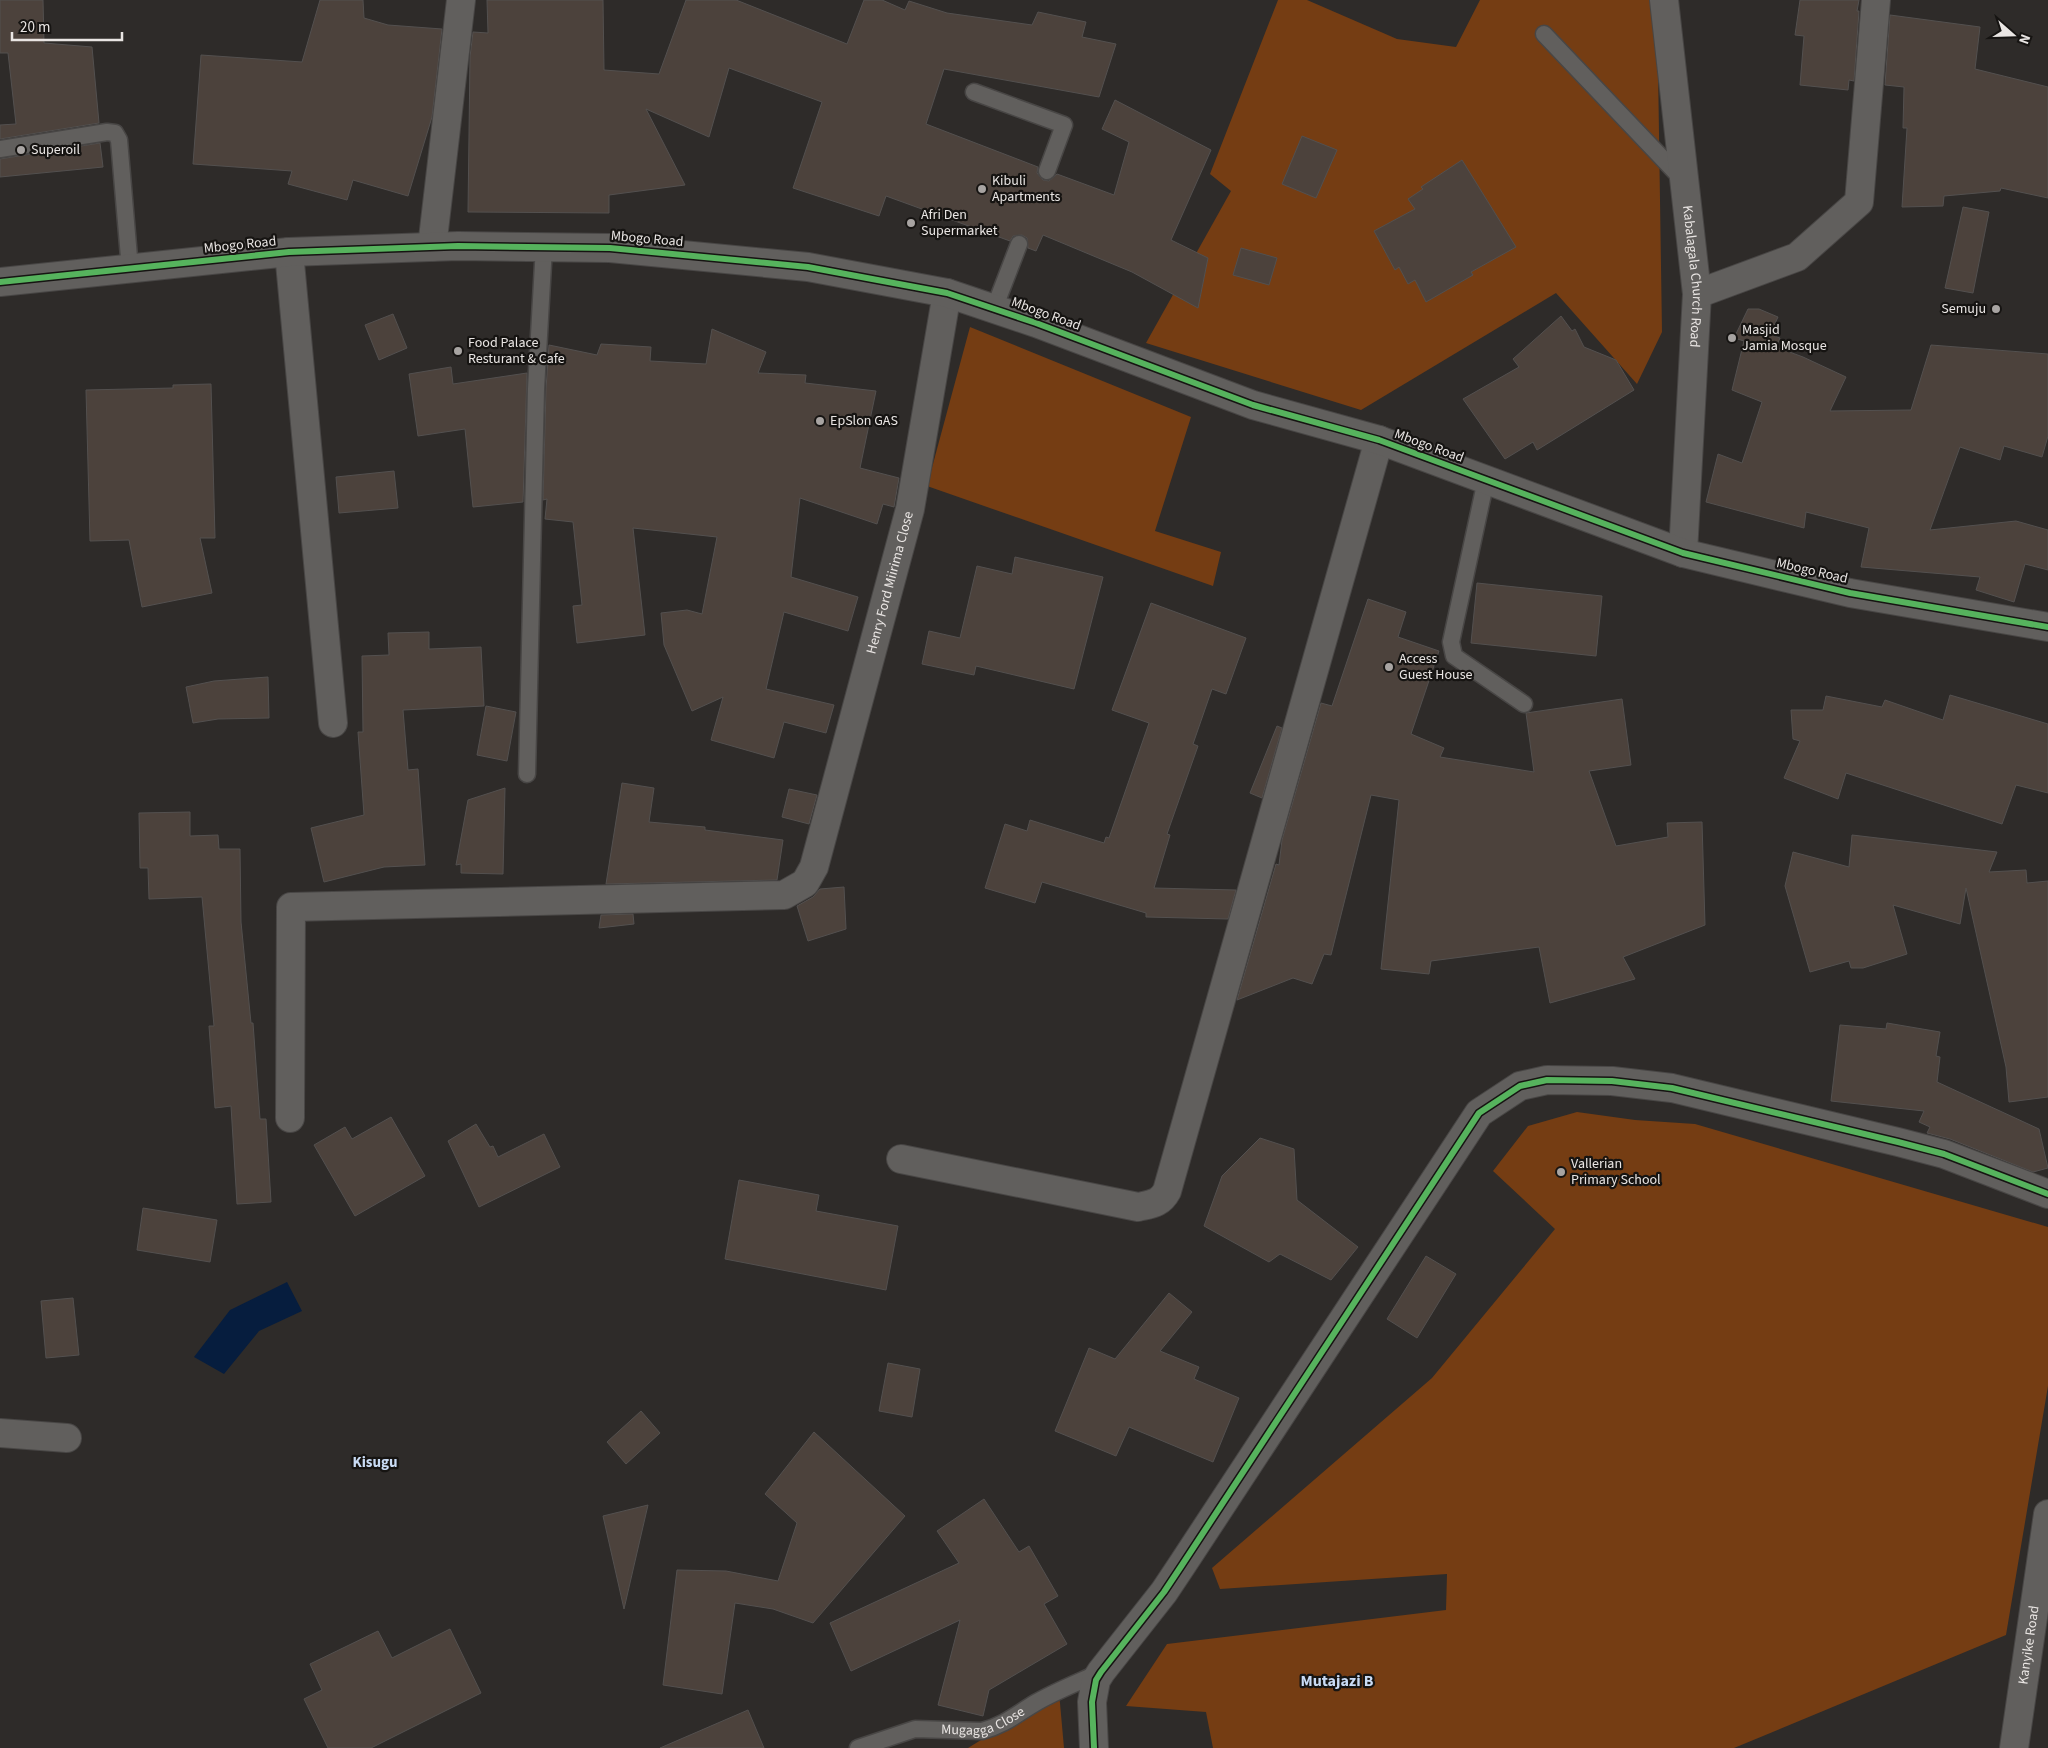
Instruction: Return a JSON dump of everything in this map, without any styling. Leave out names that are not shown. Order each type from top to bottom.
[{"type":"street","points":[[432,247],[461,0]]},
{"type":"street","name":"Kabalagala Church Road","points":[[1664,0],[1697,294],[1683,553]]},
{"type":"street","points":[[1697,294],[1797,257],[1859,202],[1876,0]]},
{"type":"street","name":"Mbogo Road","points":[[0,282],[290,252],[432,247],[544,246],[610,248],[808,267],[947,293],[1036,323],[1253,405],[1379,440],[1683,553],[1850,593],[2048,626]]},
{"type":"street","points":[[290,252],[333,723]]},
{"type":"street","name":"Henry Ford Miirima Close","points":[[290,1118],[291,908],[784,895],[805,883],[814,867],[910,509],[947,293]]},
{"type":"street","points":[[902,1159],[1138,1207],[1156,1203],[1163,1198],[1170,1182],[1379,440]]},
{"type":"street","points":[[1094,1748],[1092,1702],[1094,1688],[1101,1672],[1164,1592],[1479,1113],[1520,1086],[1547,1080],[1612,1080],[1672,1088],[1944,1154],[2048,1194]]},
{"type":"street","points":[[0,1433],[67,1438]]},
{"type":"street","name":"Kanyike Road","points":[[2014,1748],[2047,1528]]},
{"type":"lane","points":[[1544,34],[1684,181]]},
{"type":"lane","points":[[974,92],[1064,125],[1047,170]]},
{"type":"lane","points":[[0,149],[107,132],[115,134],[119,140],[130,269]]},
{"type":"lane","points":[[994,309],[1019,244]]},
{"type":"lane","points":[[528,774],[536,389],[544,246]]},
{"type":"lane","points":[[1486,480],[1451,642],[1454,656],[1524,704]]},
{"type":"lane","name":"Mugagga Close","points":[[858,1748],[915,1729],[982,1731],[991,1729],[1004,1724],[1057,1691],[1101,1672]]},
{"type":"shaded area","points":[[1278,0],[1307,0],[1397,39],[1456,47],[1480,0],[1657,0],[1662,332],[1637,384],[1556,293],[1361,410],[1146,343],[1231,191],[1210,174]]},
{"type":"shaded area","points":[[970,327],[1191,417],[1155,531],[1221,552],[1213,586],[927,486]]},
{"type":"shaded area","points":[[1577,1112],[1635,1120],[1695,1124],[2048,1227],[2048,1386],[2006,1635],[1734,1748],[1213,1748],[1206,1712],[1126,1706],[1167,1644],[1446,1610],[1447,1574],[1220,1589],[1212,1568],[1432,1378],[1555,1229],[1493,1171],[1528,1126]]},
{"type":"shaded area","points":[[1059,1692],[1064,1748],[968,1748]]},
{"type":"water","points":[[287,1282],[302,1311],[259,1331],[224,1374],[194,1357],[230,1310]]},
{"type":"building","points":[[0,0],[43,0],[44,43],[92,47],[99,123],[0,139],[0,125],[16,124],[8,53],[0,53]]},
{"type":"building","points":[[320,0],[363,0],[364,18],[388,25],[442,29],[432,117],[408,196],[353,180],[347,200],[288,184],[292,171],[193,164],[201,55],[302,62]]},
{"type":"building","points":[[487,0],[603,0],[604,70],[659,74],[686,0],[736,0],[847,44],[864,0],[882,0],[905,10],[909,1],[947,13],[1032,25],[1038,12],[1086,22],[1082,37],[1116,44],[1099,97],[944,69],[926,124],[1038,167],[1037,173],[1043,180],[1049,181],[1057,174],[1114,195],[1129,142],[1102,129],[1115,100],[1211,150],[1171,240],[1208,258],[1198,308],[1132,272],[1043,235],[1036,251],[1028,248],[1027,238],[1022,235],[1013,236],[1010,241],[886,196],[879,216],[793,188],[822,102],[729,68],[709,137],[646,109],[685,185],[609,195],[609,213],[468,212],[470,57],[473,32],[488,33]]},
{"type":"building","points":[[1800,0],[1859,0],[1854,81],[1849,80],[1848,90],[1800,85],[1804,36],[1795,35]]},
{"type":"building","points":[[1890,15],[1980,27],[1975,69],[2048,87],[2048,198],[2001,188],[2000,191],[1944,196],[1943,206],[1902,207],[1907,128],[1903,128],[1904,87],[1885,85]]},
{"type":"building","points":[[1302,136],[1337,150],[1316,198],[1282,184]]},
{"type":"building","points":[[100,143],[103,167],[0,177],[0,159]]},
{"type":"building","points":[[1462,160],[1516,247],[1471,272],[1473,275],[1426,302],[1415,280],[1408,284],[1399,267],[1395,270],[1374,231],[1415,209],[1408,199],[1423,189],[1421,187]]},
{"type":"building","points":[[1963,207],[1989,212],[1973,293],[1945,288]]},
{"type":"building","points":[[1241,248],[1277,258],[1269,285],[1233,275]]},
{"type":"building","points":[[1748,309],[1759,309],[1778,317],[1770,334],[1780,338],[1776,347],[1846,377],[1830,411],[1911,410],[1931,345],[2048,354],[2048,436],[2042,457],[2004,446],[2000,460],[1960,447],[1930,530],[2016,521],[2048,530],[2048,570],[2025,564],[2014,602],[1976,590],[1980,577],[1861,567],[1869,528],[1806,512],[1804,528],[1706,502],[1718,454],[1742,463],[1762,402],[1732,390],[1744,341],[1734,338]]},
{"type":"building","points":[[393,314],[407,348],[379,360],[365,325]]},
{"type":"building","points":[[1561,316],[1572,331],[1575,329],[1584,347],[1616,360],[1634,390],[1537,450],[1533,442],[1505,459],[1463,399],[1519,367],[1513,359]]},
{"type":"building","points":[[712,329],[766,352],[758,373],[806,375],[805,383],[876,391],[860,468],[899,478],[894,507],[883,504],[877,524],[800,498],[791,577],[858,597],[848,631],[784,612],[766,689],[834,705],[826,733],[784,722],[774,758],[711,740],[723,697],[692,711],[664,645],[661,613],[687,610],[702,614],[717,537],[633,528],[645,635],[577,643],[573,606],[582,605],[573,522],[545,519],[547,499],[543,500],[549,345],[597,355],[601,344],[651,347],[650,361],[706,364]]},
{"type":"building","points":[[451,367],[453,384],[527,373],[523,502],[473,507],[465,429],[418,436],[409,374]]},
{"type":"building","points":[[211,384],[215,538],[200,538],[212,593],[142,607],[129,540],[90,541],[86,390],[173,388],[173,385]]},
{"type":"building","points":[[394,471],[398,508],[339,513],[336,477]]},
{"type":"building","points":[[1015,557],[1103,577],[1074,689],[976,666],[974,675],[922,664],[929,631],[960,638],[977,566],[1012,574]]},
{"type":"building","points":[[1477,583],[1602,596],[1596,656],[1471,643]]},
{"type":"building","points":[[1368,599],[1406,612],[1398,637],[1439,651],[1411,734],[1444,748],[1440,757],[1534,772],[1526,713],[1622,699],[1631,765],[1589,771],[1616,846],[1668,837],[1667,823],[1702,822],[1705,925],[1623,957],[1635,979],[1550,1003],[1539,947],[1431,961],[1429,974],[1381,969],[1399,800],[1371,795],[1331,955],[1324,954],[1312,984],[1293,978],[1237,1000],[1276,864],[1279,865],[1282,840],[1321,703],[1332,706]]},
{"type":"building","points":[[1151,603],[1246,638],[1226,694],[1212,689],[1193,744],[1198,746],[1167,834],[1170,835],[1154,888],[1236,890],[1228,919],[1146,917],[1146,913],[1042,882],[1035,903],[985,888],[1005,824],[1027,831],[1030,820],[1104,843],[1106,837],[1109,838],[1149,723],[1112,710]]},
{"type":"building","points":[[429,632],[429,649],[481,647],[484,706],[403,710],[408,770],[418,769],[425,865],[384,867],[324,882],[311,828],[364,815],[358,732],[363,732],[362,656],[389,655],[388,633]]},
{"type":"building","points":[[268,677],[269,718],[218,719],[193,723],[186,687],[214,681]]},
{"type":"building","points":[[1950,695],[2048,724],[2048,793],[2016,785],[2002,824],[1846,773],[1838,799],[1784,778],[1800,741],[1793,739],[1791,710],[1823,710],[1826,696],[1882,707],[1885,700],[1943,720]]},
{"type":"building","points":[[486,706],[516,712],[507,761],[477,755]]},
{"type":"building","points":[[1277,726],[1282,728],[1262,798],[1250,793]]},
{"type":"building","points":[[622,783],[654,788],[649,822],[705,827],[705,830],[783,840],[777,880],[606,884]]},
{"type":"building","points":[[505,788],[503,874],[461,873],[461,864],[456,865],[468,800]]},
{"type":"building","points":[[789,789],[817,795],[809,824],[782,817]]},
{"type":"building","points":[[190,812],[190,836],[218,835],[219,849],[240,849],[241,922],[251,1023],[253,1023],[260,1119],[266,1119],[271,1202],[237,1204],[231,1106],[215,1108],[209,1026],[214,1026],[202,897],[149,899],[148,868],[140,868],[139,813]]},
{"type":"building","points":[[1852,835],[1997,852],[1989,872],[2026,870],[2027,883],[2048,881],[2048,1097],[2009,1102],[2006,1067],[1966,888],[1960,924],[1893,905],[1907,954],[1863,968],[1851,968],[1849,961],[1810,972],[1785,886],[1793,852],[1849,867]]},
{"type":"building","points":[[844,887],[846,929],[808,941],[797,906],[813,897],[820,889]]},
{"type":"building","points":[[633,914],[634,924],[599,928],[601,915]]},
{"type":"building","points":[[1887,1023],[1940,1032],[1936,1056],[1940,1057],[1937,1082],[2039,1129],[2048,1168],[2033,1172],[1950,1139],[1927,1133],[1930,1127],[1919,1122],[1924,1111],[1831,1101],[1840,1025],[1886,1029]]},
{"type":"building","points":[[391,1117],[425,1176],[355,1216],[314,1145],[345,1127],[352,1139]]},
{"type":"building","points":[[476,1124],[490,1147],[493,1146],[498,1157],[544,1134],[560,1167],[479,1207],[448,1141]]},
{"type":"building","points":[[1260,1138],[1294,1149],[1297,1200],[1358,1247],[1331,1280],[1280,1254],[1269,1262],[1204,1226],[1222,1176]]},
{"type":"building","points":[[739,1180],[819,1195],[816,1211],[898,1226],[886,1290],[725,1259]]},
{"type":"building","points":[[143,1208],[217,1220],[210,1262],[137,1250]]},
{"type":"building","points":[[1426,1256],[1456,1274],[1417,1338],[1387,1319]]},
{"type":"building","points":[[1169,1293],[1192,1312],[1160,1351],[1199,1367],[1194,1379],[1239,1398],[1213,1462],[1129,1427],[1116,1456],[1055,1431],[1089,1348],[1115,1359]]},
{"type":"building","points":[[73,1298],[79,1355],[46,1358],[41,1301]]},
{"type":"building","points":[[888,1363],[920,1369],[912,1417],[879,1411]]},
{"type":"building","points":[[641,1411],[660,1433],[626,1464],[607,1442]]},
{"type":"building","points":[[814,1432],[905,1516],[813,1623],[773,1609],[735,1603],[722,1694],[663,1685],[677,1570],[726,1571],[778,1581],[797,1523],[765,1494]]},
{"type":"building","points":[[984,1499],[1019,1552],[1029,1546],[1058,1596],[1044,1604],[1067,1644],[989,1690],[983,1716],[938,1705],[960,1620],[851,1671],[830,1623],[959,1563],[937,1531]]},
{"type":"building","points":[[648,1505],[624,1609],[603,1516]]},
{"type":"building","points":[[450,1629],[481,1693],[371,1748],[328,1748],[304,1699],[322,1690],[310,1664],[378,1631],[392,1658]]},
{"type":"building","points":[[748,1710],[764,1748],[660,1748]]},
{"type":"cycle path","points":[[0,282],[289,252],[458,246],[610,248],[808,267],[947,293],[1036,323],[1253,405],[1379,440],[1683,553],[1850,593],[2048,627]]},
{"type":"cycle path","points":[[1094,1748],[1092,1702],[1096,1680],[1101,1672],[1164,1592],[1479,1113],[1520,1086],[1547,1080],[1612,1081],[1672,1088],[1944,1154],[2048,1194]]},
{"type":"place","name":"Superoil","points":[[21,150]]},
{"type":"place","name":"Kibuli Apartments","points":[[982,189]]},
{"type":"place","name":"Afri Den Supermarket","points":[[911,223]]},
{"type":"place","name":"Semuju","points":[[1996,309]]},
{"type":"place","name":"Masjid Jamia Mosque","points":[[1732,338]]},
{"type":"place","name":"Food Palace Resturant & Cafe","points":[[458,351]]},
{"type":"place","name":"EpSlon GAS","points":[[820,421]]},
{"type":"place","name":"Access Guest House","points":[[1389,667]]},
{"type":"place","name":"Vallerian Primary School","points":[[1561,1172]]},
{"type":"district","name":"Kisugu","points":[[375,1462]]},
{"type":"district","name":"Mutajazi B","points":[[1337,1681]]}]
